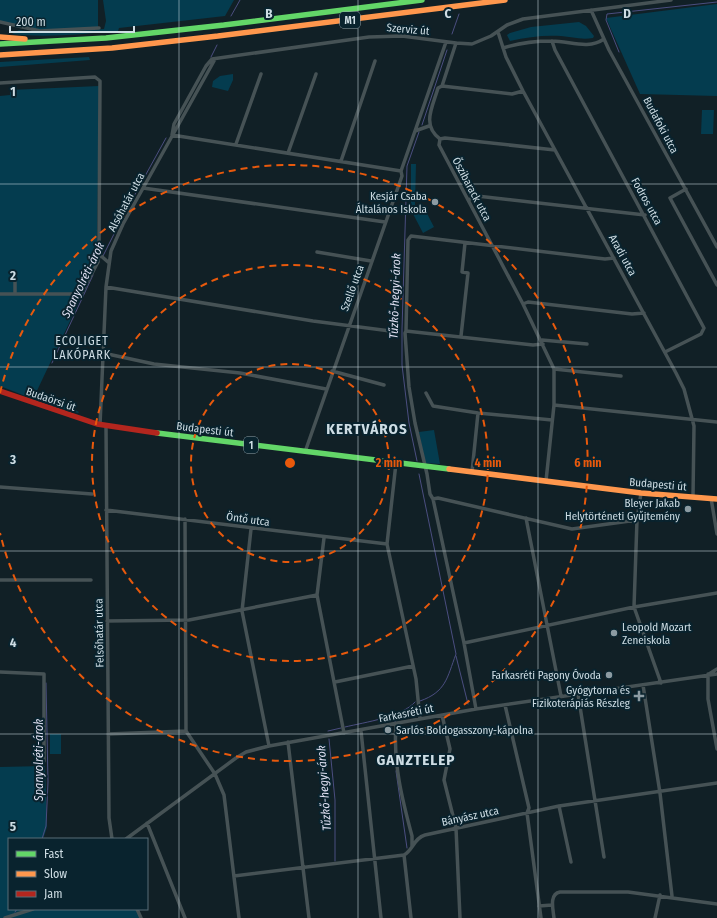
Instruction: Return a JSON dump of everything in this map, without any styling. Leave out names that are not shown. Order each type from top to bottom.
[{"type":"main road","name":"M1","points":[[0,44],[68,41],[224,25],[422,0]]},
{"type":"main road","name":"M1","points":[[0,55],[104,49],[505,0]]},
{"type":"main road","points":[[0,37],[19,39],[53,38],[68,41]]},
{"type":"main road","name":"Budaörsi út","points":[[0,391],[101,425]]},
{"type":"main road","name":"Budapesti út","points":[[101,425],[424,467],[641,492],[714,498]]},
{"type":"street","name":"Szerviz út","points":[[218,58],[369,37],[402,36],[456,43],[478,42],[498,32],[507,25],[523,19],[670,0]]},
{"type":"street","name":"Budafoki utca","points":[[591,10],[604,39],[717,247]]},
{"type":"street","points":[[0,22],[40,31],[99,28]]},
{"type":"street","name":"Aradi utca","points":[[498,32],[503,48],[523,91],[684,389],[693,419],[693,497]]},
{"type":"street","points":[[503,48],[517,44],[552,41],[587,45],[598,43],[604,39]]},
{"type":"street","name":"Fodros utca","points":[[552,41],[555,50],[645,215],[704,328],[701,334],[665,352]]},
{"type":"street","name":"Szellő utca","points":[[305,452],[332,371],[402,176],[401,171],[446,42]]},
{"type":"street","points":[[415,131],[429,126],[438,88],[442,86],[456,43]]},
{"type":"street","name":"Alsóhatár utca","points":[[101,425],[106,287],[108,262],[111,250],[172,135],[174,124],[206,66],[212,60],[218,58]]},
{"type":"street","points":[[341,161],[375,61]]},
{"type":"street","points":[[236,144],[261,74]]},
{"type":"street","points":[[288,153],[316,74]]},
{"type":"street","points":[[0,83],[95,77],[100,80],[100,254],[98,262],[82,294],[0,294]]},
{"type":"street","points":[[442,86],[512,94],[523,91]]},
{"type":"street","name":"Őszibarack utca","points":[[429,126],[435,136],[440,139],[439,145],[543,342],[554,369],[554,405],[546,481]]},
{"type":"street","points":[[172,135],[401,171]]},
{"type":"street","points":[[440,139],[445,138],[556,150]]},
{"type":"street","points":[[143,188],[385,222]]},
{"type":"street","points":[[686,189],[670,198],[717,285]]},
{"type":"street","points":[[468,200],[477,196],[645,215]]},
{"type":"street","points":[[476,709],[464,643],[433,499],[430,494],[424,467],[410,394],[406,332],[409,237],[605,259],[614,258]]},
{"type":"street","points":[[461,336],[468,273],[462,272],[465,243]]},
{"type":"street","points":[[317,252],[371,261]]},
{"type":"street","points":[[100,254],[108,262]]},
{"type":"street","points":[[15,281],[15,294]]},
{"type":"street","points":[[106,287],[348,326],[398,332]]},
{"type":"street","points":[[523,304],[528,302],[632,314],[644,313]]},
{"type":"street","points":[[406,332],[461,336],[533,345],[543,342],[587,344]]},
{"type":"street","points":[[103,353],[154,364],[240,373],[326,389]]},
{"type":"street","points":[[554,369],[621,376]]},
{"type":"street","points":[[332,371],[355,379],[384,385]]},
{"type":"street","points":[[426,393],[433,406],[478,414],[552,420]]},
{"type":"street","points":[[554,405],[717,422]]},
{"type":"street","points":[[472,472],[478,414]]},
{"type":"street","name":"Felsőhatár utca","points":[[101,425],[106,510],[109,818],[112,838]]},
{"type":"street","points":[[396,463],[387,544],[413,666],[420,719]]},
{"type":"street","points":[[0,487],[92,494]]},
{"type":"street","points":[[641,492],[637,520],[634,607],[661,682]]},
{"type":"street","points":[[433,499],[438,498],[572,529],[637,520]]},
{"type":"street","points":[[714,498],[717,534]]},
{"type":"street","name":"Öntő utca","points":[[106,510],[324,538],[387,544]]},
{"type":"street","points":[[526,518],[561,696]]},
{"type":"street","points":[[185,520],[186,731],[215,774],[224,795],[239,918]]},
{"type":"street","points":[[251,529],[242,611],[269,746]]},
{"type":"street","points":[[324,538],[316,595],[335,682],[344,733]]},
{"type":"street","points":[[0,580],[91,580]]},
{"type":"street","points":[[464,643],[634,607],[717,593]]},
{"type":"street","points":[[108,621],[186,620],[242,611],[316,595]]},
{"type":"street","points":[[335,682],[413,666]]},
{"type":"street","points":[[717,669],[708,674],[708,699],[717,749]]},
{"type":"street","points":[[0,672],[44,674],[44,761]]},
{"type":"street","name":"Farkasréti út","points":[[127,838],[246,752],[288,742],[476,709],[708,674],[717,674]]},
{"type":"street","points":[[643,685],[660,793],[672,896]]},
{"type":"street","points":[[578,694],[604,856]]},
{"type":"street","points":[[506,705],[529,808],[527,813],[541,918]]},
{"type":"street","points":[[442,715],[450,752],[444,780],[456,828],[460,918]]},
{"type":"street","points":[[396,724],[398,776],[412,836],[412,847]]},
{"type":"street","points":[[361,730],[381,918]]},
{"type":"street","points":[[108,734],[186,731]]},
{"type":"street","points":[[288,742],[309,918]]},
{"type":"street","name":"Bányász utca","points":[[404,855],[409,852],[419,837],[456,828],[559,806],[660,793],[717,783]]},
{"type":"street","points":[[559,806],[571,862]]},
{"type":"street","points":[[147,823],[185,918]]},
{"type":"street","points":[[234,876],[404,855],[411,918]]},
{"type":"street","points":[[554,918],[552,904],[555,894],[560,892],[628,892],[672,896],[717,904]]},
{"type":"street","points":[[656,918],[660,895]]},
{"type":"street","points":[[539,906],[552,904]]},
{"type":"street","points":[[5,918],[16,917],[31,910]]},
{"type":"shaded area","points":[[0,0],[98,0],[98,28],[38,30],[0,22]]},
{"type":"shaded area","points":[[103,0],[234,0],[225,16],[119,28],[118,31],[51,36],[12,34],[19,30],[39,33],[104,29],[106,21]]},
{"type":"shaded area","points":[[717,4],[717,96],[640,94],[606,18]]},
{"type":"shaded area","points":[[579,22],[586,26],[594,36],[593,38],[581,39],[548,36],[529,37],[510,41],[507,35],[531,27]]},
{"type":"shaded area","points":[[89,57],[90,60],[0,67],[0,62]]},
{"type":"shaded area","points":[[233,74],[233,80],[228,91],[212,87],[213,81],[220,76]]},
{"type":"shaded area","points":[[99,86],[97,253],[100,258],[33,399],[0,386],[0,96],[10,95],[10,90]]},
{"type":"shaded area","points":[[702,110],[714,110],[713,134],[701,134]]},
{"type":"shaded area","points":[[411,164],[416,164],[415,205],[411,205]]},
{"type":"shaded area","points":[[422,204],[434,227],[423,233],[411,210]]},
{"type":"shaded area","points":[[54,398],[79,412],[78,413],[49,405],[50,399]]},
{"type":"shaded area","points":[[434,430],[440,464],[425,463],[419,432]]},
{"type":"shaded area","points":[[50,734],[61,734],[61,754],[50,754]]},
{"type":"shaded area","points":[[45,766],[47,827],[43,838],[8,838],[8,910],[137,910],[141,918],[0,918],[0,767]]},
{"type":"waterway","name":"Spanyolréti-árok","points":[[231,16],[240,0]]},
{"type":"waterway","points":[[619,52],[606,20],[607,14],[717,2]]},
{"type":"waterway","name":"Tűzkő-hegyi-árok","points":[[452,34],[459,14]]},
{"type":"waterway","name":"Spanyolréti-árok","points":[[211,57],[217,45]]},
{"type":"waterway","name":"Tűzkő-hegyi-árok","points":[[422,125],[447,50]]},
{"type":"waterway","name":"Tűzkő-hegyi-árok","points":[[417,461],[409,423],[402,365],[402,329],[407,166],[419,132]]},
{"type":"waterway","name":"Spanyolréti-árok","points":[[123,216],[166,138]]},
{"type":"waterway","name":"Spanyolréti-árok","points":[[103,256],[118,226]]},
{"type":"waterway","name":"Spanyolréti-árok","points":[[52,363],[93,275]]},
{"type":"waterway","name":"Tűzkő-hegyi-árok","points":[[419,474],[456,654],[448,677],[440,689],[429,697],[420,701]]},
{"type":"waterway","points":[[456,656],[468,704]]},
{"type":"waterway","name":"Spanyolréti-árok","points":[[42,838],[46,826],[48,782],[46,683]]},
{"type":"waterway","points":[[345,727],[373,721],[402,712],[415,702]]},
{"type":"waterway","points":[[395,722],[396,713]]},
{"type":"waterway","points":[[328,731],[341,728]]},
{"type":"waterway","name":"Tűzkő-hegyi-árok","points":[[329,739],[335,800],[335,861]]},
{"type":"waterway","points":[[396,771],[407,848]]},
{"type":"traffic: fast","points":[[224,25],[422,0]]},
{"type":"traffic: fast","points":[[0,44],[106,38],[224,25]]},
{"type":"traffic: fast","points":[[157,433],[449,469]]},
{"type":"traffic: slow","points":[[218,36],[505,0]]},
{"type":"traffic: slow","points":[[0,55],[112,48],[218,36]]},
{"type":"traffic: slow","points":[[0,37],[25,39]]},
{"type":"traffic: slow","points":[[449,469],[641,493],[717,499]]},
{"type":"traffic: jam","points":[[0,391],[97,424],[157,433]]},
{"type":"place","name":"Kesjár Csaba Általános Iskola","points":[[435,202]]},
{"type":"place","name":"Bleyer Jakab Helytörténeti Gyűjtemény","points":[[688,509]]},
{"type":"place","name":"Leopold Mozart Zeneiskola","points":[[614,633]]},
{"type":"place","name":"Farkasréti Pagony Óvoda","points":[[609,675]]},
{"type":"place","name":"Gyógytorna és Fizikoterápiás Részleg","points":[[639,696]]},
{"type":"place","name":"Sarlós Boldogasszony-kápolna","points":[[388,730]]},
{"type":"district","name":"ECOLIGET LAKÓPARK","points":[[82,348]]},
{"type":"district","name":"KERTVÁROS","points":[[367,429]]},
{"type":"district","name":"GANZTELEP","points":[[416,760]]}]
